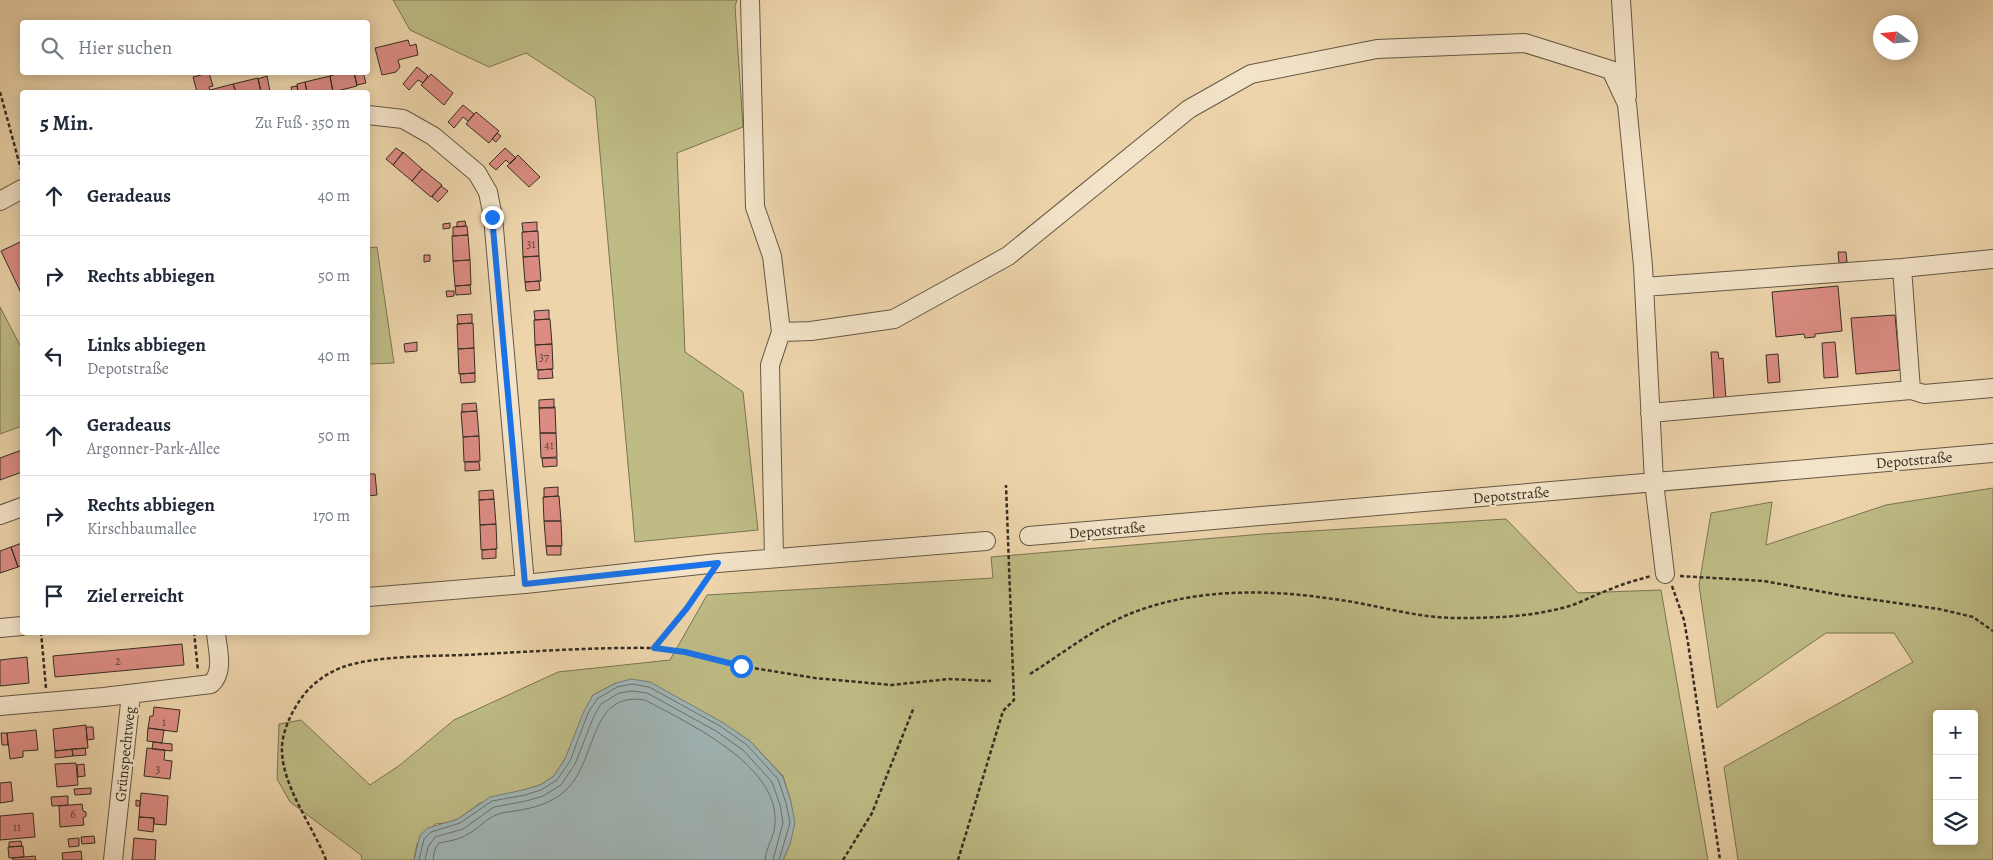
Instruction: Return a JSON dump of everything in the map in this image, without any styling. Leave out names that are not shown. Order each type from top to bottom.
[{"type":"street","points":[[750,0],[755,207],[772,256],[781,332],[770,365],[774,558]]},
{"type":"street","points":[[1622,0],[1627,104],[1641,239],[1654,482],[1665,574]]},
{"type":"street","points":[[781,332],[811,331],[894,319],[1008,256],[1189,110],[1252,74],[1378,49],[1524,43],[1611,70],[1627,104]]},
{"type":"street","points":[[370,115],[403,119],[434,136],[477,174],[488,192],[492,217],[525,584]]},
{"type":"street","points":[[0,201],[20,190]]},
{"type":"street","points":[[1644,287],[1902,268],[1993,259]]},
{"type":"street","points":[[1902,268],[1911,390]]},
{"type":"street","points":[[1650,413],[1911,390],[1924,394],[1993,388]]},
{"type":"street","name":"Depotstraße","points":[[1029,536],[1993,453]]},
{"type":"street","points":[[0,514],[20,508]]},
{"type":"street","points":[[370,597],[525,584],[718,563],[986,541]]},
{"type":"street","points":[[0,628],[20,626]]},
{"type":"street","name":"Grünspechtweg","points":[[113,860],[131,694],[211,684],[218,675],[220,667],[216,635]]},
{"type":"street","points":[[0,706],[131,694]]},
{"type":"path","points":[[0,92],[20,166]]},
{"type":"path","points":[[958,860],[1002,711],[1014,700],[1006,485]]},
{"type":"path","points":[[654,648],[687,608],[718,563]]},
{"type":"path","points":[[1030,674],[1110,623],[1147,607],[1192,596],[1244,593],[1296,594],[1335,599],[1428,617],[1517,616],[1567,607],[1614,587],[1665,574],[1703,579],[1764,581],[1840,595],[1939,609],[1973,617],[1993,631]]},
{"type":"path","points":[[1665,574],[1676,592],[1684,620],[1720,860]]},
{"type":"path","points":[[41,635],[48,702]]},
{"type":"path","points":[[194,635],[199,687]]},
{"type":"path","points":[[326,860],[289,782],[282,747],[284,733],[300,700],[311,687],[342,667],[374,661],[452,656],[654,648],[685,652],[741,666],[815,678],[891,685],[950,679],[991,681]]},
{"type":"path","points":[[843,860],[872,814],[914,707]]},
{"type":"shaded area","points":[[393,0],[737,0],[735,6],[743,127],[677,153],[685,352],[743,392],[758,530],[635,542],[595,98],[526,53],[489,67],[410,30]]},
{"type":"shaded area","points":[[377,247],[394,363],[370,364],[370,248]]},
{"type":"shaded area","points":[[0,307],[20,345],[20,427],[0,434]]},
{"type":"shaded area","points":[[1993,488],[1993,860],[1738,860],[1724,767],[1913,662],[1894,633],[1826,633],[1717,708],[1699,585],[1711,513],[1772,502],[1766,545],[1886,505]]},
{"type":"shaded area","points":[[1506,519],[1578,593],[1661,590],[1708,860],[783,860],[790,844],[791,802],[783,776],[750,741],[616,683],[593,695],[565,759],[554,776],[540,785],[480,803],[458,819],[435,824],[417,844],[414,860],[362,860],[361,855],[290,802],[277,779],[279,724],[301,720],[370,785],[400,765],[454,720],[558,672],[670,660],[707,595],[993,578],[991,557],[1263,534]]},
{"type":"water","points":[[631,679],[650,682],[722,722],[750,741],[783,777],[795,823],[790,844],[783,860],[414,860],[420,835],[428,828],[458,819],[490,797],[540,785],[554,776],[565,759],[584,711],[593,695],[616,683]]},
{"type":"building","points":[[408,40],[410,46],[416,44],[418,55],[398,60],[400,67],[396,72],[382,75],[375,48]]},
{"type":"building","points":[[417,67],[428,76],[423,83],[418,80],[409,90],[403,84]]},
{"type":"building","points":[[431,74],[453,93],[444,105],[421,85]]},
{"type":"building","points":[[210,75],[213,86],[209,87],[210,90],[196,90],[193,77]]},
{"type":"building","points":[[355,75],[357,86],[333,90],[330,76]]},
{"type":"building","points":[[355,75],[364,75],[366,83],[357,85]]},
{"type":"building","points":[[267,76],[270,90],[261,90],[258,79]]},
{"type":"building","points":[[330,76],[333,90],[307,90],[305,82]]},
{"type":"building","points":[[258,78],[261,90],[235,90],[233,84]]},
{"type":"building","points":[[305,82],[307,90],[298,90],[297,84]]},
{"type":"building","points":[[233,84],[235,90],[210,90]]},
{"type":"building","points":[[297,86],[298,90],[292,90],[291,87]]},
{"type":"building","points":[[463,105],[474,114],[468,121],[463,117],[454,128],[448,122]]},
{"type":"building","points":[[476,112],[499,131],[489,143],[466,124]]},
{"type":"building","points":[[497,133],[501,136],[496,142],[492,139]]},
{"type":"building","points":[[396,148],[403,153],[393,165],[386,159]]},
{"type":"building","points":[[505,148],[516,158],[510,164],[506,160],[496,170],[489,164]]},
{"type":"building","points":[[403,152],[422,169],[412,181],[393,165]]},
{"type":"building","points":[[518,155],[540,177],[529,187],[507,166]]},
{"type":"building","points":[[422,169],[442,185],[431,197],[412,181]]},
{"type":"building","points":[[441,186],[448,191],[438,202],[432,197]]},
{"type":"building","points":[[465,221],[466,226],[457,227],[457,222]]},
{"type":"building","points":[[537,222],[537,231],[523,232],[522,223]]},
{"type":"building","points":[[450,223],[450,228],[443,229],[443,224]]},
{"type":"building","points":[[467,226],[468,235],[453,236],[453,227]]},
{"type":"building","points":[[538,231],[539,256],[523,257],[522,232]]},
{"type":"building","points":[[468,235],[470,260],[453,261],[452,236]]},
{"type":"building","points":[[20,242],[20,291],[1,251]]},
{"type":"building","points":[[1838,252],[1846,252],[1847,262],[1839,263]]},
{"type":"building","points":[[424,255],[430,255],[430,261],[424,262]]},
{"type":"building","points":[[539,256],[541,281],[525,282],[523,257]]},
{"type":"building","points":[[470,260],[471,285],[455,286],[453,261]]},
{"type":"building","points":[[539,281],[540,290],[526,291],[525,282]]},
{"type":"building","points":[[470,285],[471,294],[456,295],[455,286]]},
{"type":"building","points":[[1838,286],[1842,331],[1815,334],[1815,337],[1805,338],[1804,334],[1776,337],[1772,292]]},
{"type":"building","points":[[446,291],[454,291],[454,296],[447,297]]},
{"type":"building","points":[[549,310],[549,319],[535,320],[534,311]]},
{"type":"building","points":[[472,314],[472,323],[458,324],[457,315]]},
{"type":"building","points":[[1895,315],[1900,370],[1856,374],[1851,318]]},
{"type":"building","points":[[550,319],[552,344],[535,345],[534,320]]},
{"type":"building","points":[[473,323],[474,348],[458,349],[457,324]]},
{"type":"building","points":[[417,342],[417,351],[405,352],[404,344]]},
{"type":"building","points":[[1835,342],[1838,377],[1824,378],[1822,343]]},
{"type":"building","points":[[552,344],[553,369],[537,370],[535,345]]},
{"type":"building","points":[[474,348],[475,373],[459,374],[458,349]]},
{"type":"building","points":[[1711,352],[1718,352],[1719,359],[1723,358],[1726,400],[1714,401]]},
{"type":"building","points":[[1778,354],[1780,382],[1768,383],[1766,355]]},
{"type":"building","points":[[552,369],[553,378],[538,379],[538,370]]},
{"type":"building","points":[[475,373],[475,382],[461,383],[460,374]]},
{"type":"building","points":[[554,399],[554,408],[539,408],[539,400]]},
{"type":"building","points":[[476,403],[477,411],[462,412],[462,404]]},
{"type":"building","points":[[555,407],[556,433],[540,433],[539,408]]},
{"type":"building","points":[[477,411],[479,436],[463,437],[461,412]]},
{"type":"building","points":[[540,433],[556,433],[557,457],[541,458]]},
{"type":"building","points":[[479,436],[480,461],[464,462],[463,437]]},
{"type":"building","points":[[20,451],[20,473],[0,480],[0,458]]},
{"type":"building","points":[[542,458],[557,458],[557,466],[543,467]]},
{"type":"building","points":[[465,462],[479,462],[480,470],[465,471]]},
{"type":"building","points":[[370,474],[375,474],[377,495],[370,496]]},
{"type":"building","points":[[558,487],[558,496],[544,497],[544,488]]},
{"type":"building","points":[[493,490],[494,499],[479,500],[479,491]]},
{"type":"building","points":[[559,496],[561,521],[544,521],[543,497]]},
{"type":"building","points":[[494,499],[496,524],[480,525],[479,500]]},
{"type":"building","points":[[544,521],[561,521],[562,546],[546,546]]},
{"type":"building","points":[[496,524],[497,549],[481,550],[480,525]]},
{"type":"building","points":[[20,544],[20,566],[18,567],[11,547]]},
{"type":"building","points":[[546,546],[561,546],[561,555],[547,555]]},
{"type":"building","points":[[11,547],[18,567],[0,573],[0,551]]},
{"type":"building","points":[[496,549],[496,558],[482,559],[482,550]]},
{"type":"building","points":[[182,644],[184,665],[55,677],[53,656]]},
{"type":"building","points":[[27,657],[29,683],[0,686],[0,660]]},
{"type":"building","points":[[154,707],[180,710],[177,732],[148,728],[150,716],[153,716]]},
{"type":"building","points":[[86,725],[88,748],[55,751],[53,729]]},
{"type":"building","points":[[86,727],[93,727],[94,739],[87,740]]},
{"type":"building","points":[[148,728],[164,730],[162,743],[147,741]]},
{"type":"building","points":[[36,730],[38,750],[23,751],[23,757],[10,759],[7,733]]},
{"type":"building","points":[[1,733],[7,733],[8,745],[2,745]]},
{"type":"building","points":[[153,742],[172,744],[172,751],[152,749]]},
{"type":"building","points":[[85,748],[86,755],[73,756],[72,749]]},
{"type":"building","points":[[147,748],[165,750],[164,760],[172,761],[170,779],[144,776]]},
{"type":"building","points":[[72,749],[73,756],[55,758],[55,751]]},
{"type":"building","points":[[76,763],[78,785],[57,787],[55,764]]},
{"type":"building","points":[[84,764],[85,776],[78,777],[77,765]]},
{"type":"building","points":[[11,782],[13,801],[0,803],[0,783]]},
{"type":"building","points":[[91,788],[91,794],[75,795],[74,789]]},
{"type":"building","points":[[141,793],[168,796],[166,825],[154,824],[154,818],[139,817]]},
{"type":"building","points":[[68,796],[68,805],[52,806],[51,797]]},
{"type":"building","points":[[136,800],[140,801],[140,806],[136,806]]},
{"type":"building","points":[[82,804],[83,811],[86,812],[86,816],[83,818],[84,825],[60,827],[59,806]]},
{"type":"building","points":[[33,813],[35,837],[0,840],[0,816]]},
{"type":"building","points":[[139,817],[154,818],[153,832],[138,830]]},
{"type":"building","points":[[94,836],[95,843],[82,844],[81,837]]},
{"type":"building","points":[[79,838],[79,846],[69,847],[68,839]]},
{"type":"building","points":[[134,838],[156,840],[155,860],[132,860]]},
{"type":"building","points":[[21,841],[22,846],[9,847],[9,842]]},
{"type":"building","points":[[23,846],[24,857],[9,858],[8,847]]},
{"type":"building","points":[[81,851],[82,860],[63,860],[62,853]]},
{"type":"building","points":[[35,856],[36,860],[13,860],[12,858]]},
{"type":"route","points":[[492,217],[525,584],[718,563],[693,596],[687,608],[654,648],[685,652],[741,666]]}]
